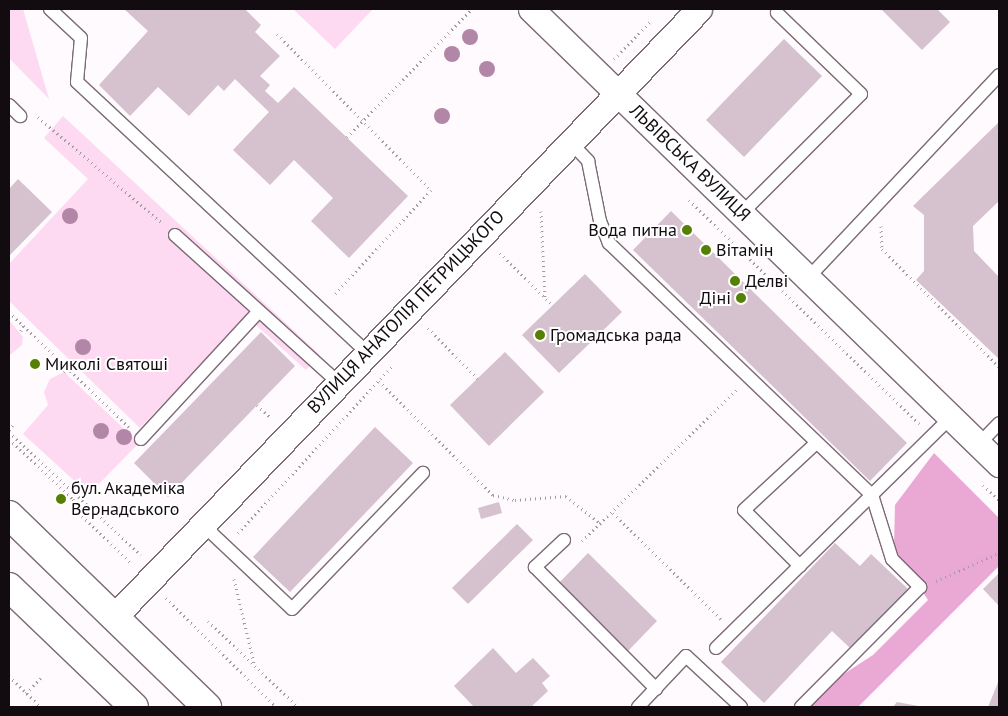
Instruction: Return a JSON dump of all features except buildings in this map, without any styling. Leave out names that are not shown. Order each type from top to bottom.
[{"type":"main road","points":[[9,515],[207,707]]},
{"type":"main road","points":[[9,587],[134,707]]},
{"type":"street","name":"ЛЬВІВСЬКА ВУЛИЦЯ","points":[[531,9],[999,464]]},
{"type":"street","name":"ВУЛИЦЯ АНАТОЛІЯ ПЕТРИЦЬКОГО","points":[[114,617],[147,570],[203,525],[569,141],[699,9]]},
{"type":"lane","points":[[50,9],[81,38],[77,82],[368,353]]},
{"type":"lane","points":[[742,213],[861,94],[777,14]]},
{"type":"lane","points":[[808,278],[999,75]]},
{"type":"lane","points":[[9,105],[20,116]]},
{"type":"lane","points":[[569,141],[588,161],[600,221],[610,243],[748,378],[872,495],[892,560],[920,586],[801,707]]},
{"type":"lane","points":[[175,235],[339,383]]},
{"type":"lane","points":[[141,439],[258,311]]},
{"type":"lane","points":[[716,648],[872,495],[930,435],[951,417]]},
{"type":"lane","points":[[979,444],[999,423]]},
{"type":"lane","points":[[800,566],[744,510],[816,443]]},
{"type":"lane","points":[[203,525],[292,609],[423,473]]},
{"type":"lane","points":[[564,540],[535,567],[656,689]]},
{"type":"lane","points":[[638,707],[686,656],[741,707]]},
{"type":"path","points":[[347,137],[472,9]]},
{"type":"path","points":[[611,62],[656,15]]},
{"type":"path","points":[[277,34],[431,190],[321,309]]},
{"type":"path","points":[[33,111],[175,235]]},
{"type":"path","points":[[682,193],[930,435]]},
{"type":"path","points":[[534,218],[547,204]]},
{"type":"path","points":[[541,210],[545,298]]},
{"type":"path","points":[[881,220],[882,249],[999,367]]},
{"type":"path","points":[[494,260],[507,246]]},
{"type":"path","points":[[500,253],[553,306]]},
{"type":"path","points":[[9,312],[141,439]]},
{"type":"path","points":[[422,335],[434,322]]},
{"type":"path","points":[[20,331],[22,325]]},
{"type":"path","points":[[428,328],[478,379]]},
{"type":"path","points":[[254,663],[226,546],[398,360]]},
{"type":"path","points":[[64,372],[68,369]]},
{"type":"path","points":[[564,540],[584,541],[748,378]]},
{"type":"path","points":[[379,381],[493,495],[515,500],[566,496],[601,524]]},
{"type":"path","points":[[257,405],[271,418]]},
{"type":"path","points":[[13,425],[9,431],[147,570],[276,707]]},
{"type":"path","points":[[9,439],[73,499],[82,516],[147,570]]},
{"type":"path","points":[[979,480],[999,500]]},
{"type":"path","points":[[613,513],[734,631]]},
{"type":"path","points":[[920,586],[999,553]]},
{"type":"path","points":[[208,621],[298,707]]},
{"type":"path","points":[[9,676],[41,707]]},
{"type":"path","points":[[26,693],[41,678]]},
{"type":"shaded area","points":[[9,9],[23,9],[49,99],[9,58]]},
{"type":"shaded area","points":[[293,9],[373,9],[335,49]]},
{"type":"shaded area","points":[[63,116],[320,355],[306,370],[247,317],[140,428],[9,301],[9,264],[88,179],[44,138]]},
{"type":"shaded area","points":[[9,320],[23,337],[22,345],[10,355]]},
{"type":"shaded area","points":[[64,372],[139,443],[89,494],[23,434],[48,405],[44,392],[50,379]]},
{"type":"shaded area","points":[[934,453],[999,518],[999,566],[858,707],[793,707],[873,655],[928,600],[894,548],[895,505]]},
{"type":"place","name":"Вода питна","points":[[687,230]]},
{"type":"place","name":"Вітамін","points":[[706,250]]},
{"type":"place","name":"Делві","points":[[735,281]]},
{"type":"place","name":"Діні","points":[[741,298]]},
{"type":"place","name":"Громадська рада","points":[[540,335]]},
{"type":"place","name":"Миколі Святоші","points":[[35,364]]},
{"type":"place","name":"бул. Академіка Вернадського","points":[[61,499]]}]
